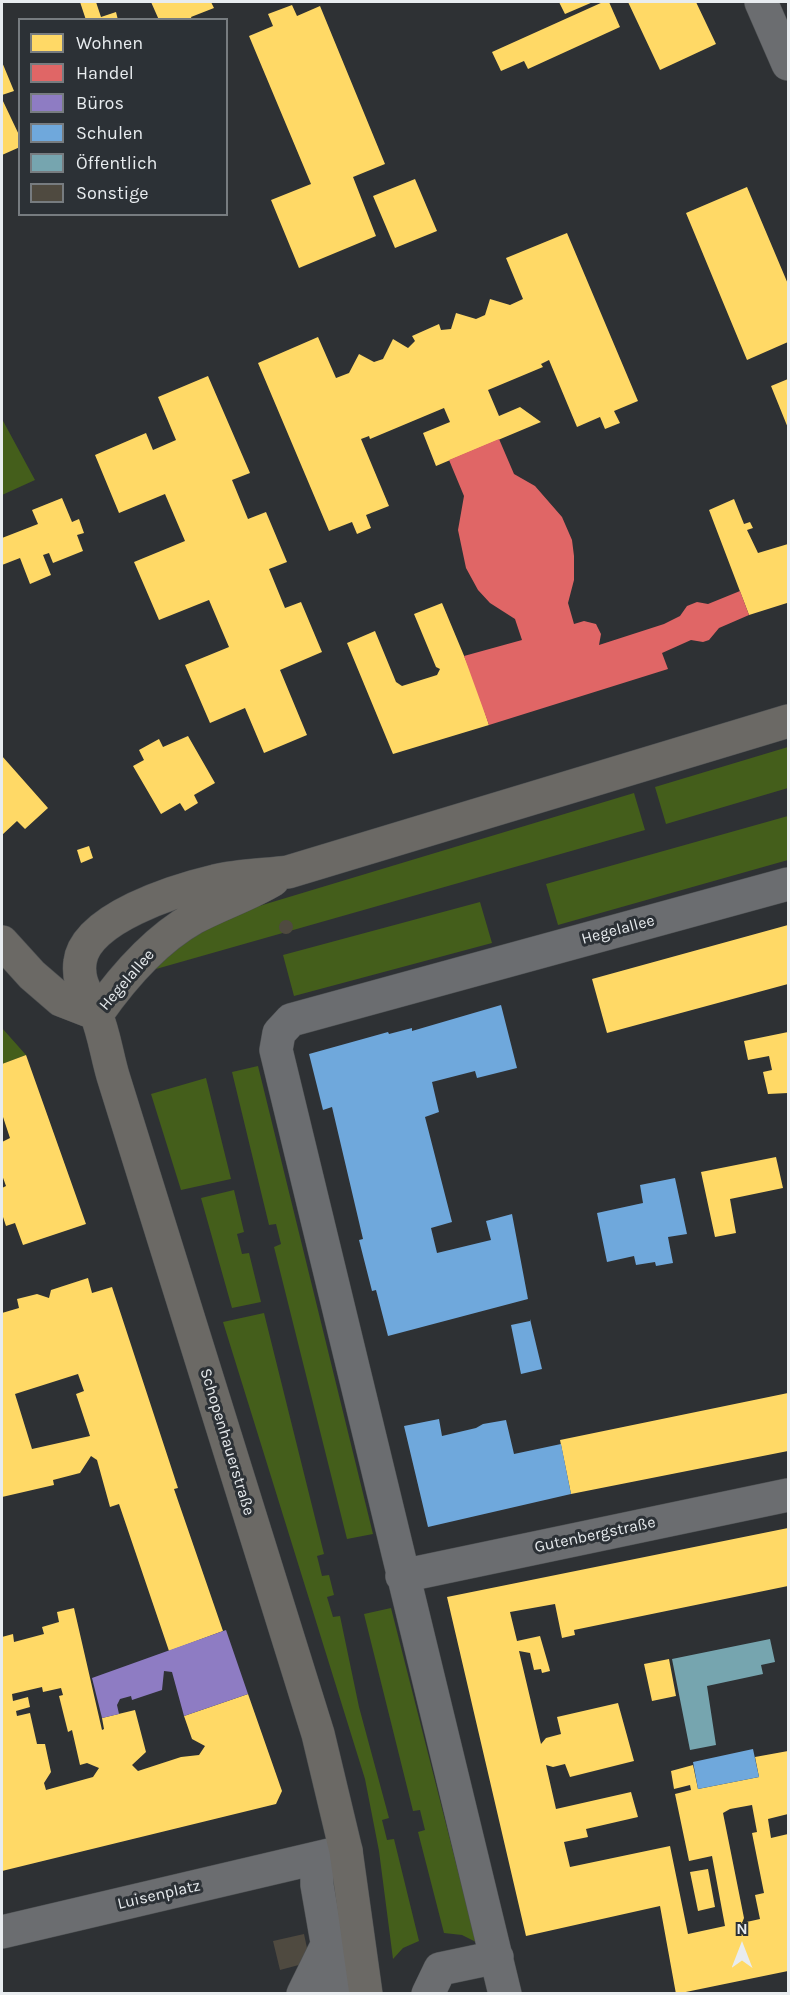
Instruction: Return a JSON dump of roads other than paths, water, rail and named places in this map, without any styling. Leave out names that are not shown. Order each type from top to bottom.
[{"type":"main road","name":"Hegelallee","points":[[288,872],[252,893],[194,918],[159,944],[115,988],[97,1014],[81,987],[80,962],[85,945],[96,932],[166,895],[217,880],[288,872],[789,721]]},
{"type":"main road","points":[[2,942],[32,975],[62,1000],[97,1014]]},
{"type":"main road","name":"Schopenhauerstraße","points":[[97,1014],[117,1087],[318,1734],[331,1854],[366,1994]]},
{"type":"street","points":[[761,2],[789,64]]},
{"type":"street","name":"Hegelallee","points":[[402,1576],[276,1050],[279,1033],[291,1020],[789,884]]},
{"type":"street","name":"Gutenbergstraße","points":[[402,1576],[789,1495]]},
{"type":"street","points":[[402,1576],[495,1950],[515,1990]]},
{"type":"street","points":[[331,1854],[317,1885],[336,1994]]},
{"type":"street","name":"Luisenplatz","points":[[2,1932],[331,1854]]},
{"type":"street","points":[[303,1994],[327,1945]]},
{"type":"street","points":[[428,1994],[440,1969],[495,1950]]}]
